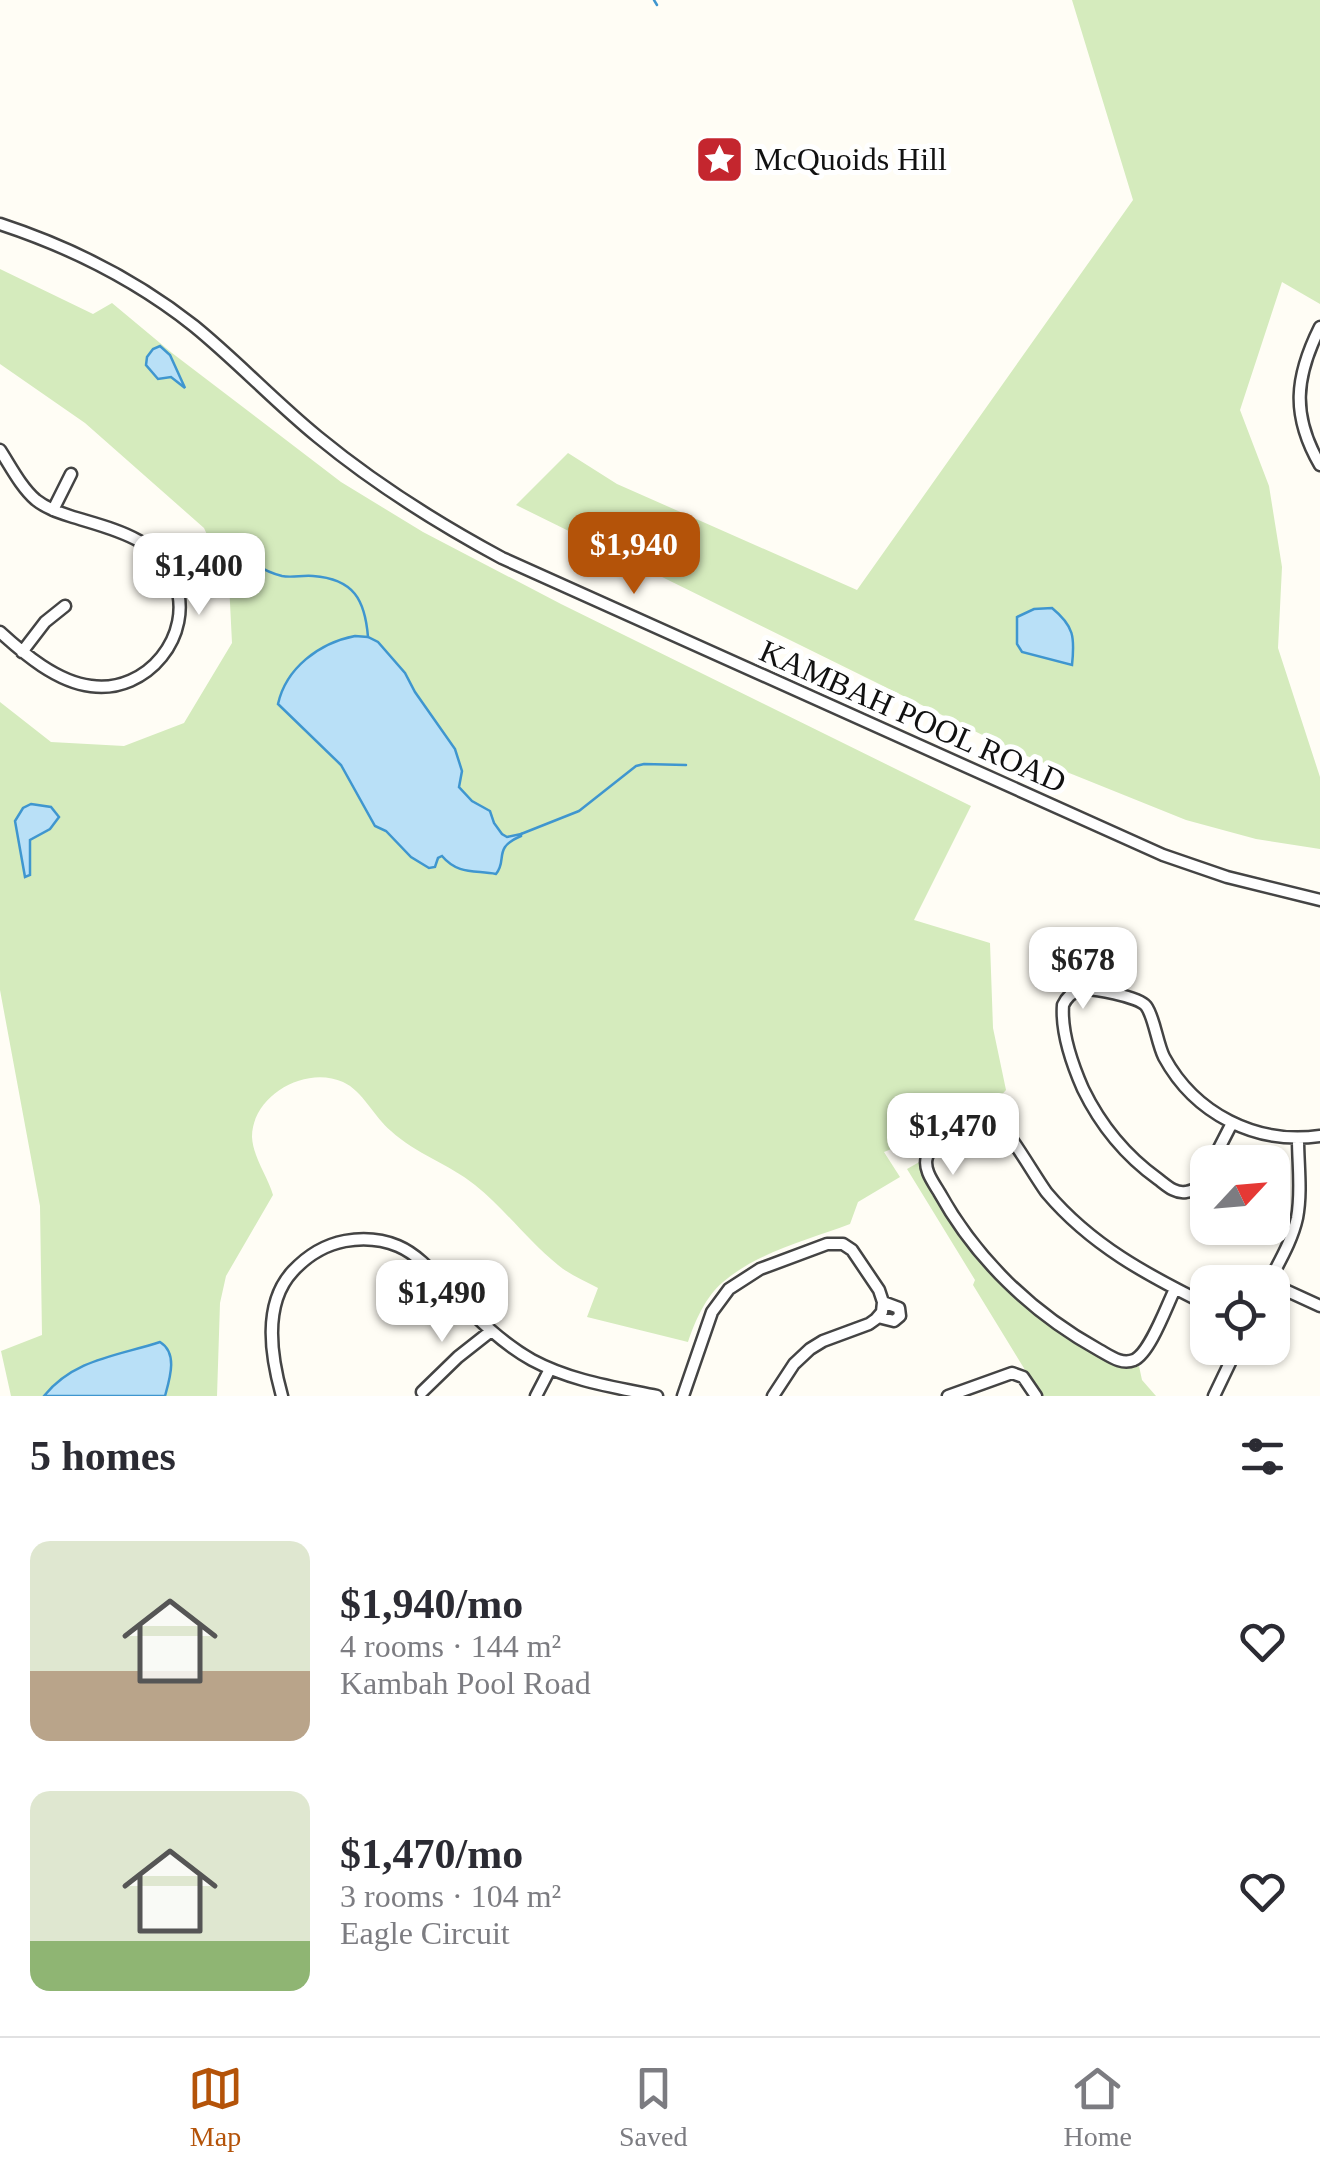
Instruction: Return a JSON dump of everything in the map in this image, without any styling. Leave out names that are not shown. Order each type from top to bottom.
[{"type":"street","name":"KAMBAH POOL ROAD","points":[[0,224],[71,250],[144,290],[194,326],[302,424],[370,477],[444,526],[525,570],[1163,855],[1226,877],[1320,900]]},
{"type":"street","points":[[1320,327],[1316,347],[1302,374],[1300,409],[1305,434],[1320,465]]},
{"type":"street","points":[[0,450],[36,500],[53,510],[138,539],[154,550],[175,582],[180,603],[171,644],[152,668],[114,686],[80,684],[22,652],[0,632]]},
{"type":"street","points":[[53,510],[71,474]]},
{"type":"street","points":[[22,652],[45,622],[64,606]]},
{"type":"street","points":[[1190,1191],[1174,1191],[1140,1164],[1096,1113],[1074,1066],[1062,1011],[1073,992],[1090,989],[1140,1001],[1150,1012],[1174,1074],[1196,1098],[1232,1124],[1298,1139],[1320,1136]]},
{"type":"street","points":[[1221,1145],[1232,1124]]},
{"type":"street","points":[[1176,1289],[1142,1354],[1131,1361],[1118,1361],[1057,1324],[994,1268],[944,1202],[927,1170],[928,1153],[940,1142],[981,1125],[1000,1126],[1008,1132],[1040,1185],[1070,1218],[1128,1264],[1190,1296]]},
{"type":"street","points":[[1278,1265],[1296,1220],[1298,1139]]},
{"type":"street","points":[[282,1396],[272,1342],[278,1294],[304,1260],[332,1243],[355,1240],[377,1240],[407,1251],[490,1331],[550,1369],[620,1392],[657,1396]]},
{"type":"street","points":[[683,1396],[712,1312],[729,1289],[760,1269],[827,1244],[843,1244],[852,1250],[880,1290],[883,1302],[878,1317],[810,1349],[794,1364],[773,1396]]},
{"type":"street","points":[[1290,1292],[1320,1306]]},
{"type":"street","points":[[878,1317],[894,1321],[900,1316],[898,1308],[883,1302]]},
{"type":"street","points":[[422,1392],[490,1331]]},
{"type":"street","points":[[1214,1396],[1229,1365]]},
{"type":"street","points":[[536,1396],[550,1369]]},
{"type":"street","points":[[948,1396],[1012,1373],[1023,1378],[1036,1396]]},
{"type":"green space","points":[[1072,0],[1320,0],[1320,304],[1282,282],[1240,410],[1269,486],[1282,567],[1278,648],[1320,777],[1320,849],[1256,839],[1186,820],[1017,752],[516,505],[568,453],[617,484],[857,590],[1133,200]]},
{"type":"green space","points":[[0,269],[93,314],[112,303],[341,482],[423,532],[971,806],[914,920],[990,943],[993,1028],[1006,1090],[989,1109],[884,1152],[900,1177],[858,1202],[850,1224],[767,1255],[723,1282],[702,1309],[688,1342],[587,1317],[598,1288],[558,1265],[475,1185],[401,1139],[350,1086],[328,1078],[298,1081],[271,1097],[254,1122],[253,1144],[273,1195],[226,1276],[220,1303],[217,1396],[11,1396],[1,1351],[42,1335],[40,1206],[0,990],[0,702],[51,742],[124,746],[184,723],[232,643],[229,583],[204,528],[85,423],[0,364]]},
{"type":"green space","points":[[921,1161],[948,1215],[1046,1321],[1100,1357],[1119,1366],[1139,1366],[1142,1380],[1156,1396],[1041,1396],[907,1169]]},
{"type":"water","points":[[160,346],[170,355],[185,388],[171,377],[158,379],[146,365],[147,357]]},
{"type":"water","points":[[1052,608],[1071,633],[1072,665],[1022,652],[1017,644],[1017,617],[1034,609]]},
{"type":"water","points":[[355,636],[378,642],[405,673],[455,749],[462,771],[459,787],[472,801],[490,811],[502,834],[521,834],[507,845],[496,874],[461,869],[442,856],[435,867],[429,868],[411,857],[386,831],[375,826],[341,765],[278,704],[288,679],[306,659]]},
{"type":"water","points":[[31,804],[51,807],[59,817],[50,829],[30,840],[30,875],[25,877],[15,821],[23,808]]},
{"type":"water","points":[[160,1342],[171,1359],[165,1396],[44,1396],[83,1366]]},
{"type":"waterway","points":[[654,0],[657,5]]},
{"type":"waterway","points":[[222,540],[273,573],[327,578],[348,587],[360,602],[368,637]]},
{"type":"waterway","points":[[521,834],[579,811],[636,766],[686,765]]},
{"type":"place","name":"McQuoids Hill","points":[[719,159]]}]
